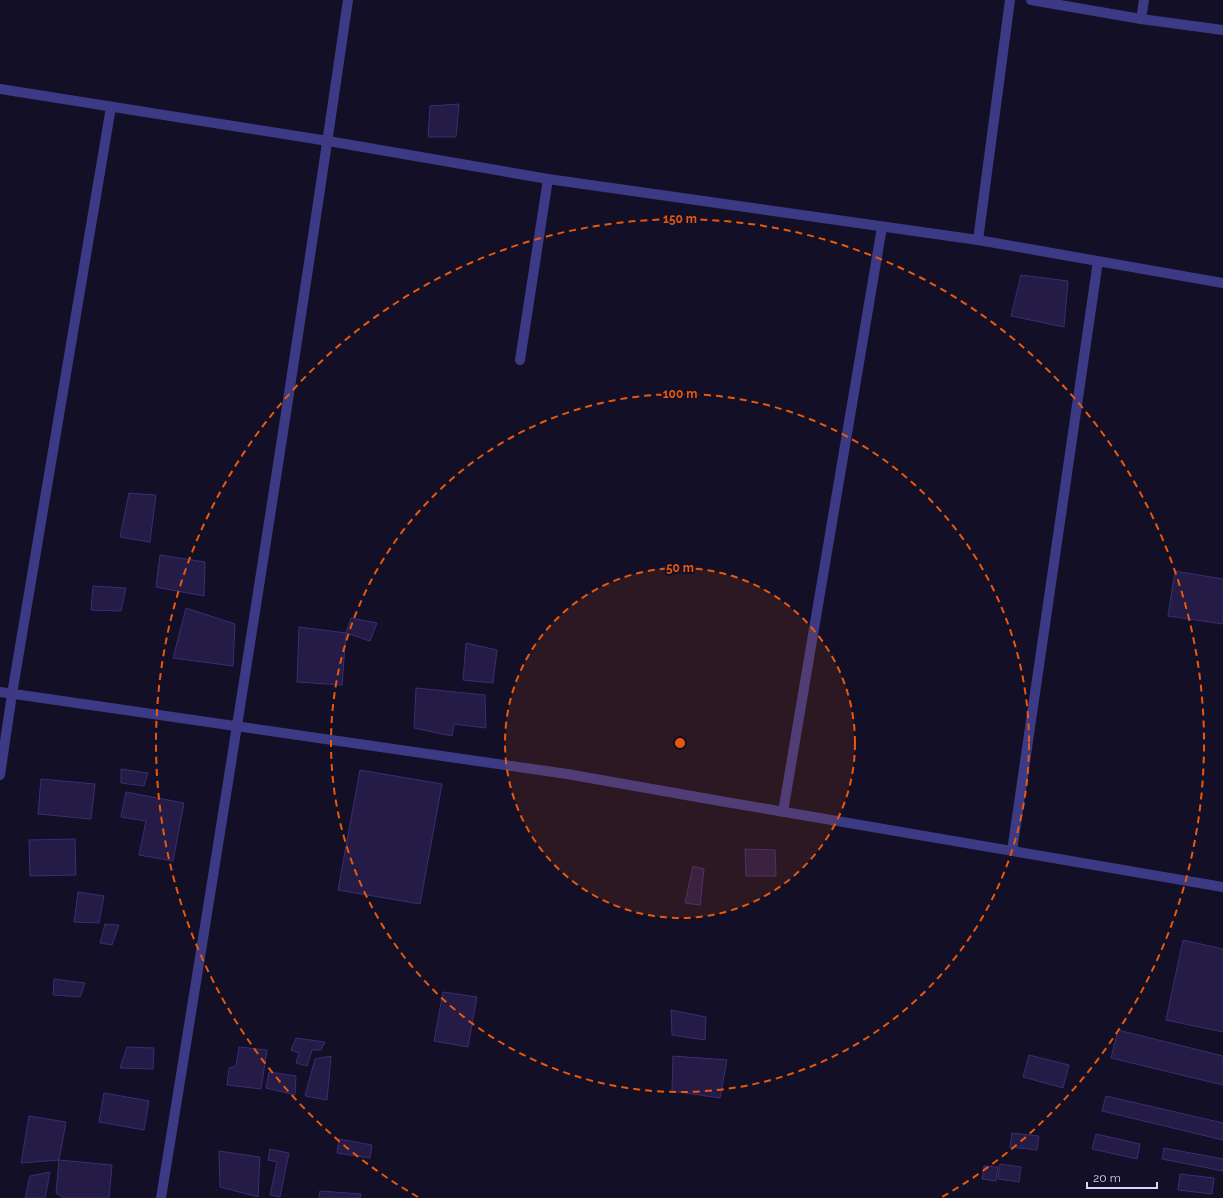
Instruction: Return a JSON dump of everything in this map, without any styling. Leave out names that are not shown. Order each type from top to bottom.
[{"type":"street","points":[[161,1198],[238,726],[328,141],[348,0]]},
{"type":"street","points":[[978,240],[1010,0]]},
{"type":"street","points":[[1031,0],[1141,20],[1223,30]]},
{"type":"street","points":[[1141,20],[1144,0]]},
{"type":"street","points":[[0,89],[328,141],[548,178],[978,240],[1223,283]]},
{"type":"street","points":[[0,775],[12,694],[112,107]]},
{"type":"street","points":[[520,360],[548,178]]},
{"type":"street","points":[[783,812],[882,227]]},
{"type":"street","points":[[1012,851],[1098,261]]},
{"type":"street","points":[[0,692],[568,774],[1223,887]]},
{"type":"building","points":[[459,104],[456,137],[428,137],[430,106]]},
{"type":"building","points":[[1021,275],[1068,281],[1064,327],[1011,316]]},
{"type":"building","points":[[129,493],[156,495],[150,542],[120,537]]},
{"type":"building","points":[[160,555],[205,562],[204,596],[156,587]]},
{"type":"building","points":[[1175,571],[1223,579],[1223,624],[1168,616]]},
{"type":"building","points":[[93,586],[126,588],[121,611],[91,610]]},
{"type":"building","points":[[186,608],[235,624],[233,666],[173,658]]},
{"type":"building","points":[[351,618],[377,623],[370,641],[346,633]]},
{"type":"building","points":[[299,627],[346,633],[342,685],[297,682]]},
{"type":"building","points":[[466,643],[497,650],[493,683],[463,680]]},
{"type":"building","points":[[416,688],[485,695],[486,728],[454,724],[452,736],[414,728]]},
{"type":"building","points":[[121,769],[148,773],[144,786],[121,783]]},
{"type":"building","points":[[360,770],[442,784],[420,904],[338,890]]},
{"type":"building","points":[[41,779],[95,784],[91,819],[38,814]]},
{"type":"building","points":[[126,792],[184,803],[173,861],[139,855],[146,821],[121,817]]},
{"type":"building","points":[[75,839],[76,875],[30,876],[29,840]]},
{"type":"building","points":[[745,849],[775,850],[776,876],[746,876]]},
{"type":"building","points":[[693,866],[704,869],[700,905],[685,903]]},
{"type":"building","points":[[78,892],[104,896],[99,923],[74,922]]},
{"type":"building","points":[[105,924],[119,925],[112,945],[100,943]]},
{"type":"building","points":[[1183,940],[1223,949],[1223,1032],[1166,1020]]},
{"type":"building","points":[[54,979],[85,983],[80,997],[53,995]]},
{"type":"building","points":[[443,992],[477,997],[468,1047],[434,1041]]},
{"type":"building","points":[[671,1010],[706,1017],[705,1040],[672,1035]]},
{"type":"building","points":[[1118,1030],[1223,1056],[1223,1085],[1111,1058]]},
{"type":"building","points":[[296,1038],[325,1042],[321,1050],[312,1050],[307,1066],[296,1063],[299,1053],[291,1050]]},
{"type":"building","points":[[127,1047],[154,1048],[153,1069],[120,1068]]},
{"type":"building","points":[[239,1047],[267,1050],[261,1089],[227,1085],[229,1068],[236,1066]]},
{"type":"building","points":[[1029,1055],[1069,1065],[1063,1088],[1023,1077]]},
{"type":"building","points":[[331,1056],[327,1100],[305,1096],[315,1059]]},
{"type":"building","points":[[673,1056],[727,1060],[720,1098],[672,1091]]},
{"type":"building","points":[[269,1072],[296,1076],[295,1095],[266,1088]]},
{"type":"building","points":[[104,1093],[149,1101],[144,1130],[99,1122]]},
{"type":"building","points":[[1106,1096],[1223,1123],[1223,1140],[1102,1111]]},
{"type":"building","points":[[29,1116],[66,1122],[59,1160],[21,1163]]},
{"type":"building","points":[[1012,1133],[1039,1136],[1037,1150],[1010,1147]]},
{"type":"building","points":[[1096,1134],[1140,1144],[1137,1159],[1092,1149]]},
{"type":"building","points":[[339,1139],[372,1145],[370,1158],[337,1153]]},
{"type":"building","points":[[1164,1148],[1223,1159],[1223,1171],[1162,1159]]},
{"type":"building","points":[[270,1149],[289,1153],[280,1197],[270,1195],[277,1162],[268,1160]]},
{"type":"building","points":[[219,1151],[260,1157],[258,1197],[220,1187]]},
{"type":"building","points":[[59,1160],[112,1165],[109,1198],[64,1198],[56,1193]]},
{"type":"building","points":[[1000,1164],[1021,1167],[1019,1182],[998,1179]]},
{"type":"building","points":[[984,1166],[998,1167],[996,1181],[982,1179]]},
{"type":"building","points":[[50,1172],[45,1198],[25,1198],[30,1176]]},
{"type":"building","points":[[1180,1174],[1214,1178],[1212,1194],[1178,1190]]},
{"type":"building","points":[[320,1191],[361,1194],[360,1198],[319,1198]]}]
